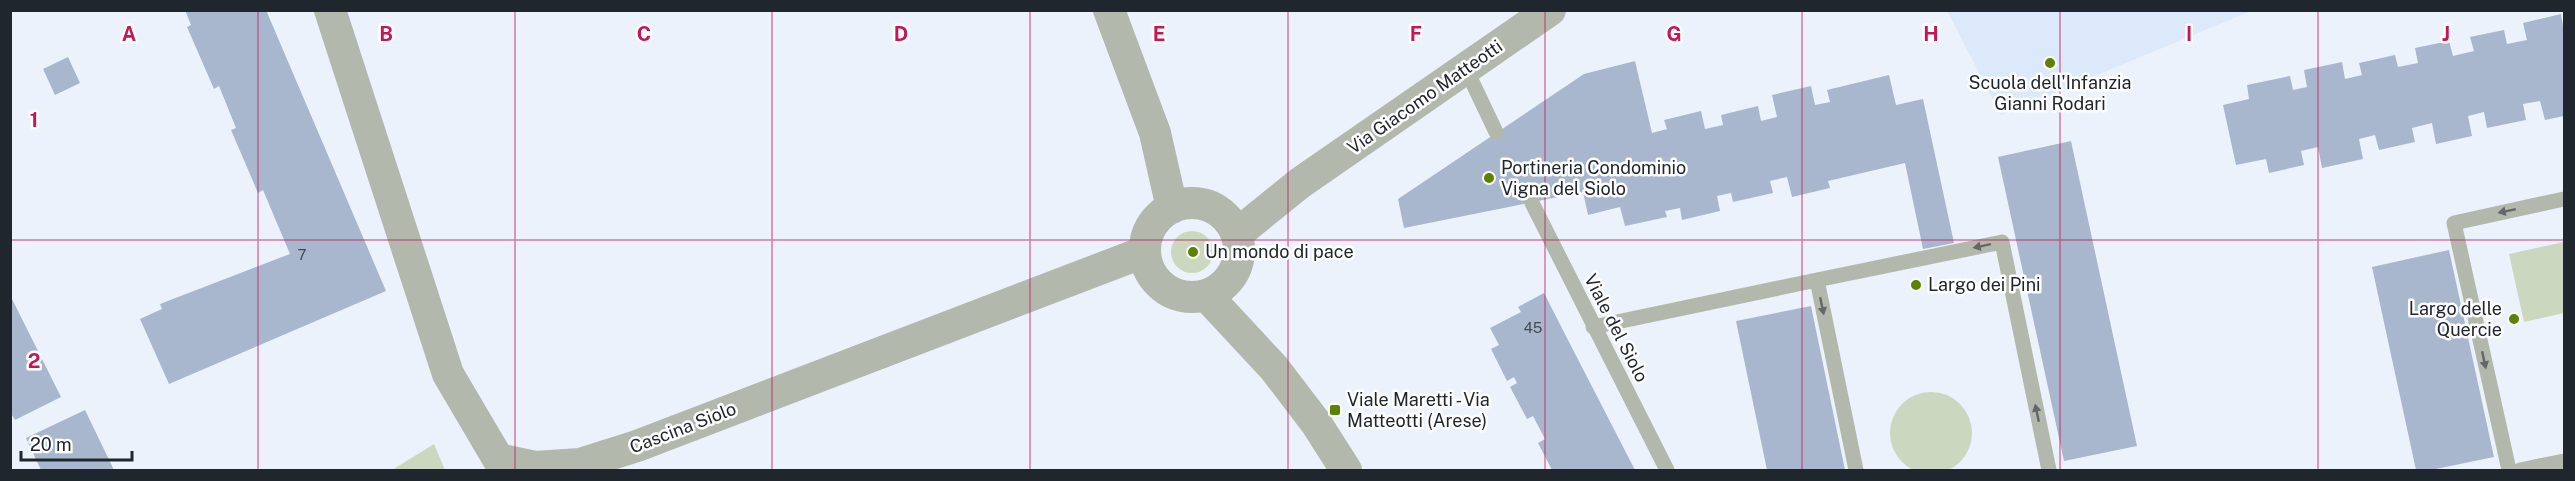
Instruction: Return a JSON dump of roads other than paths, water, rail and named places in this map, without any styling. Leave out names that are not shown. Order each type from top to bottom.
[{"type":"street","name":"Cascina Siolo","points":[[330,10],[448,374],[498,459],[535,468],[580,464],[648,441],[1144,252]]},
{"type":"street","points":[[1109,10],[1155,133],[1239,259],[1219,288],[1182,297],[1168,291],[1149,269],[1144,252],[1151,226],[1160,216],[1207,214]]},
{"type":"street","name":"Via Giacomo Matteotti","points":[[1207,214],[1300,183],[1550,10]]},
{"type":"street","points":[[1219,288],[1274,368],[1316,423],[1346,471]]},
{"type":"lane","points":[[1466,69],[1496,132]]},
{"type":"lane","points":[[2509,471],[2454,223],[2565,199]]},
{"type":"lane","name":"Viale del Siolo","points":[[1532,203],[1667,471]]},
{"type":"lane","points":[[1593,327],[2002,242],[2049,471]]},
{"type":"lane","points":[[1817,280],[1856,471]]},
{"type":"lane","points":[[2520,471],[2565,461]]},
{"type":"place","name":"Scuola dell'Infanzia Gianni Rodari","points":[[2050,63]]},
{"type":"place","name":"Portineria Condominio Vigna del Siolo","points":[[1489,178]]},
{"type":"place","name":"Un mondo di pace","points":[[1193,252]]},
{"type":"place","name":"Largo dei Pini","points":[[1916,285]]},
{"type":"place","name":"Largo delle Quercie","points":[[2514,319]]},
{"type":"place","name":"Viale Maretti - Via Matteotti (Arese)","points":[[1335,410]]}]
